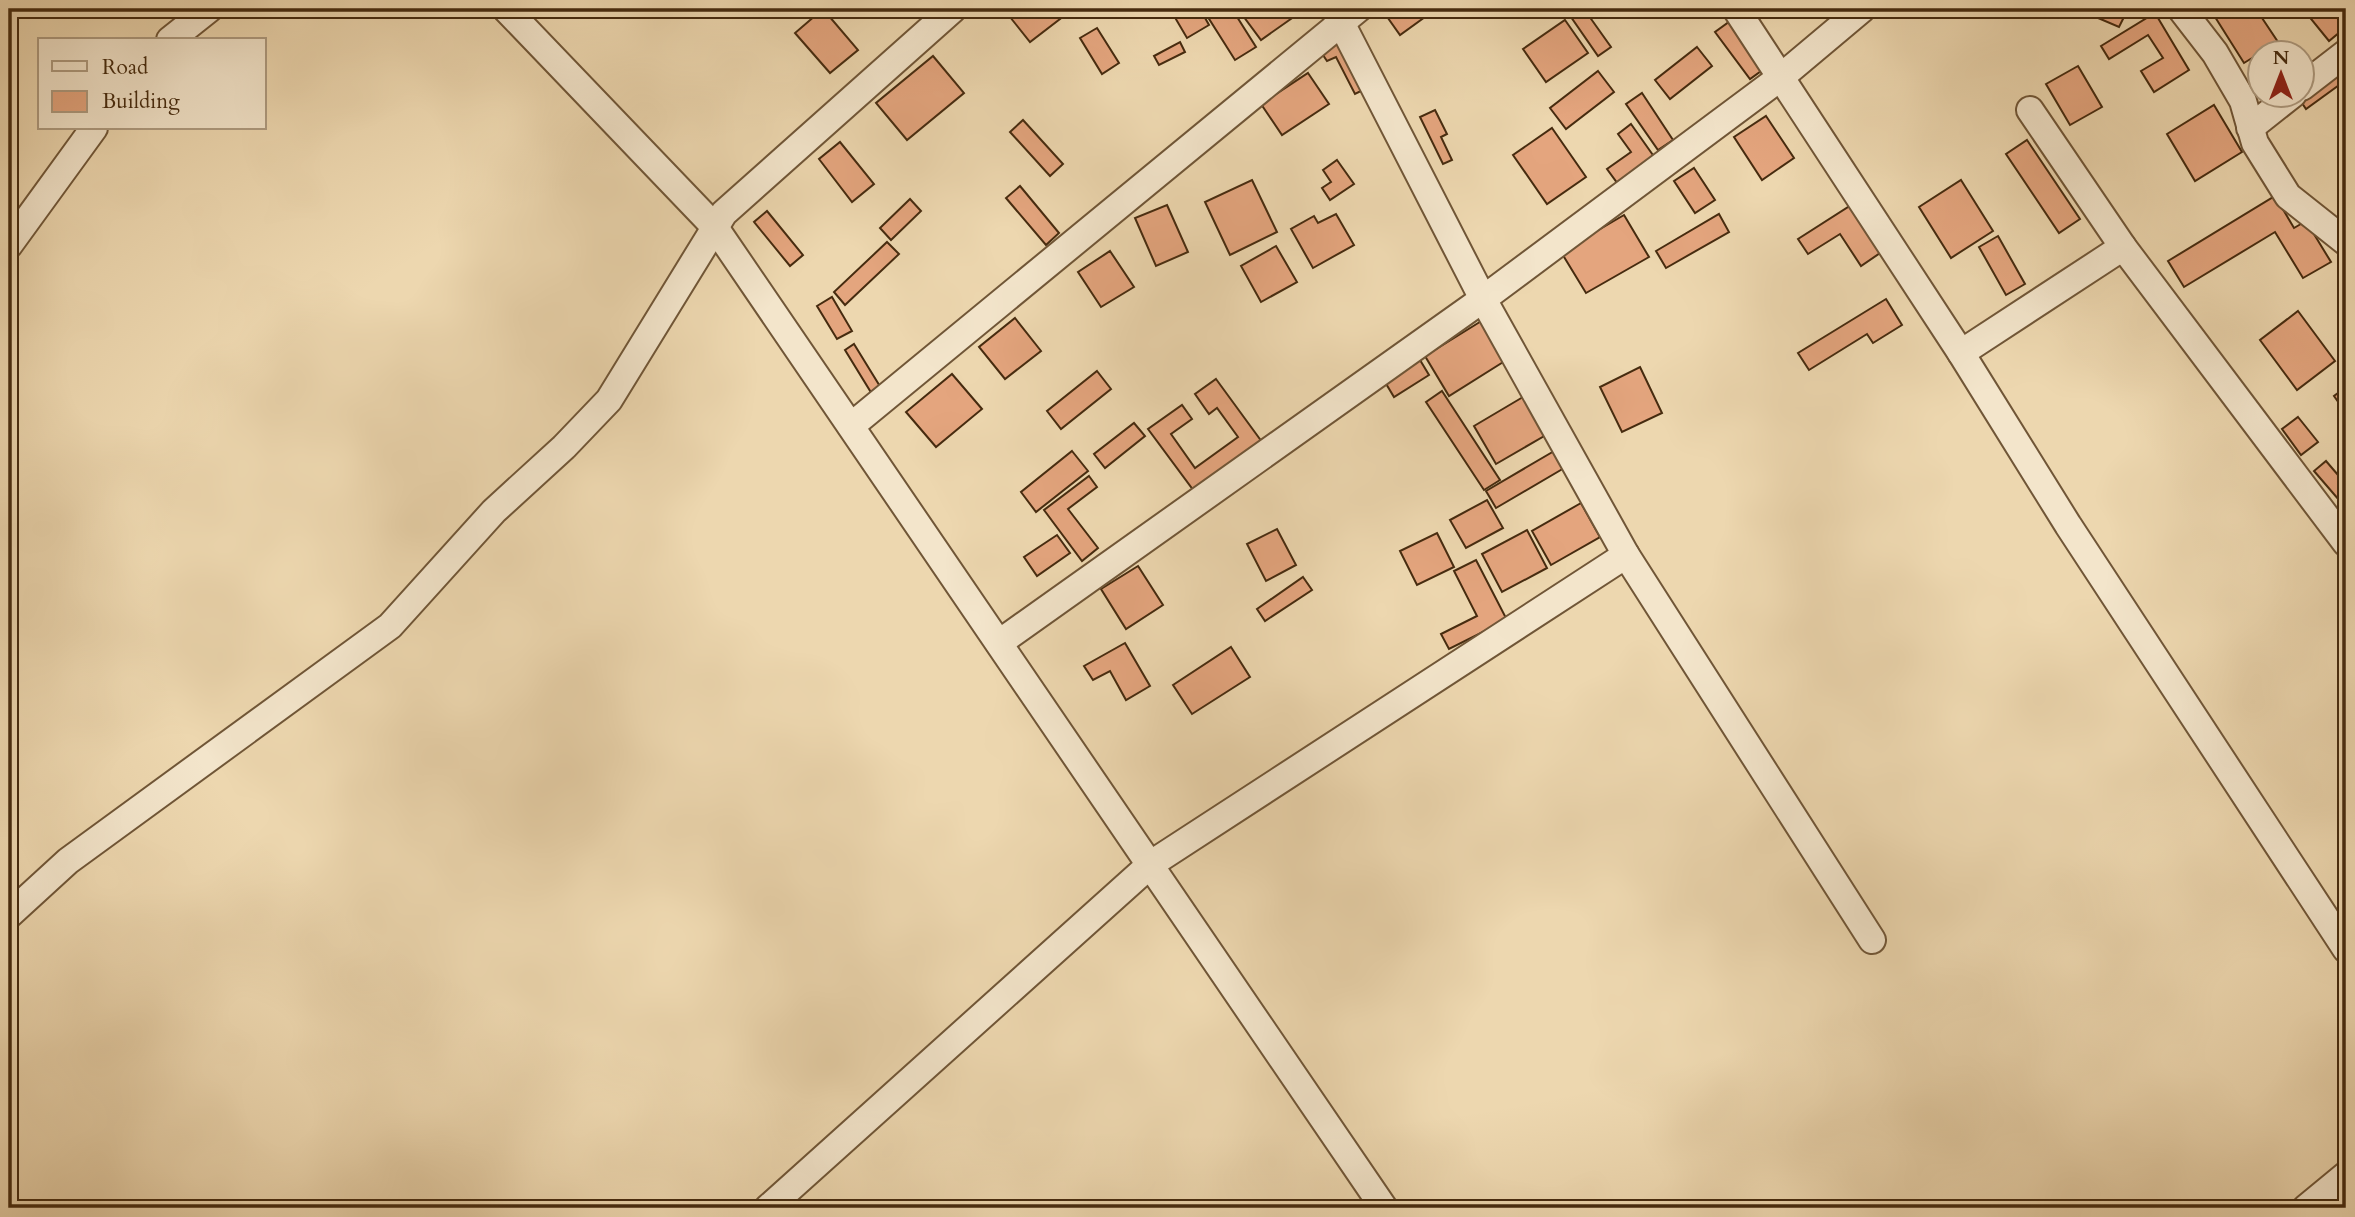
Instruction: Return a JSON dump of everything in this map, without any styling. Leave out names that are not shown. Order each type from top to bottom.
[{"type":"street","points":[[173,38],[209,9]]},
{"type":"street","points":[[506,9],[714,226],[1384,1208]]},
{"type":"street","points":[[9,915],[68,862],[390,625],[494,511],[564,447],[610,400],[724,213],[953,9]]},
{"type":"street","points":[[1736,9],[1961,354],[2068,525],[2346,949]]},
{"type":"street","points":[[999,643],[1483,299],[1781,77],[1862,9]]},
{"type":"street","points":[[2181,9],[2215,53],[2243,101],[2255,143],[2288,196],[2346,242]]},
{"type":"street","points":[[851,426],[1345,14],[1483,299],[1626,555],[1872,940]]},
{"type":"street","points":[[2316,76],[2346,53]]},
{"type":"street","points":[[2250,128],[2275,108]]},
{"type":"street","points":[[2030,110],[2123,247],[2346,543]]},
{"type":"street","points":[[9,245],[93,130]]},
{"type":"street","points":[[1961,354],[2123,247]]},
{"type":"street","points":[[768,1208],[1151,864],[1626,555]]},
{"type":"street","points":[[2306,1208],[2346,1175]]},
{"type":"building","points":[[823,9],[858,50],[830,73],[795,33]]},
{"type":"building","points":[[1010,9],[1073,9],[1030,42],[1006,12]]},
{"type":"building","points":[[1170,9],[1200,9],[1209,25],[1187,38]]},
{"type":"building","points":[[1215,9],[1232,9],[1256,47],[1235,60],[1206,14]]},
{"type":"building","points":[[1238,9],[1290,9],[1295,16],[1261,40]]},
{"type":"building","points":[[1436,9],[1400,35],[1383,11]]},
{"type":"building","points":[[1584,9],[1611,47],[1598,56],[1571,17]]},
{"type":"building","points":[[1698,9],[1717,9],[1704,17]]},
{"type":"building","points":[[2077,9],[2128,9],[2119,27]]},
{"type":"building","points":[[2210,9],[2256,9],[2275,38],[2246,38],[2244,63]]},
{"type":"building","points":[[2314,9],[2344,9],[2346,27],[2329,41],[2307,14]]},
{"type":"building","points":[[2155,13],[2189,70],[2154,92],[2141,71],[2163,58],[2148,35],[2109,59],[2101,46]]},
{"type":"building","points":[[1733,19],[1768,66],[1750,79],[1715,32]]},
{"type":"building","points":[[1565,20],[1588,53],[1546,82],[1523,49]]},
{"type":"building","points":[[1097,28],[1119,63],[1102,74],[1080,38]]},
{"type":"building","points":[[1340,36],[1367,88],[1355,94],[1336,57],[1327,61],[1319,49]]},
{"type":"building","points":[[1180,42],[1185,52],[1159,65],[1154,56]]},
{"type":"building","points":[[1697,47],[1712,66],[1670,99],[1655,80]]},
{"type":"building","points":[[933,56],[964,93],[907,140],[876,103]]},
{"type":"building","points":[[2346,62],[2346,80],[2316,102],[2316,84]]},
{"type":"building","points":[[2078,66],[2102,107],[2070,125],[2046,84]]},
{"type":"building","points":[[1598,71],[1614,92],[1566,129],[1550,108]]},
{"type":"building","points":[[1308,73],[1329,104],[1282,135],[1261,104]]},
{"type":"building","points":[[1642,93],[1673,140],[1658,150],[1626,104]]},
{"type":"building","points":[[2214,105],[2242,152],[2195,181],[2167,134]]},
{"type":"building","points":[[1435,110],[1447,134],[1441,137],[1452,160],[1443,164],[1420,117]]},
{"type":"building","points":[[1766,116],[1794,158],[1762,180],[1734,137]]},
{"type":"building","points":[[1023,120],[1063,164],[1050,176],[1010,132]]},
{"type":"building","points":[[1631,124],[1655,158],[1618,184],[1607,169],[1631,152],[1618,134]]},
{"type":"building","points":[[1552,128],[1586,177],[1547,204],[1513,155]]},
{"type":"building","points":[[2027,140],[2080,219],[2059,233],[2006,154]]},
{"type":"building","points":[[840,142],[874,184],[852,202],[819,159]]},
{"type":"building","points":[[1337,160],[1354,184],[1330,200],[1322,188],[1331,182],[1323,170]]},
{"type":"building","points":[[1694,168],[1715,200],[1695,213],[1674,181]]},
{"type":"building","points":[[2346,169],[2346,185],[2339,175]]},
{"type":"building","points":[[1252,180],[1277,232],[1230,255],[1205,202]]},
{"type":"building","points":[[1961,180],[1993,231],[1951,258],[1919,207]]},
{"type":"building","points":[[1020,186],[1059,233],[1046,245],[1006,198]]},
{"type":"building","points":[[2275,196],[2294,228],[2306,221],[2331,262],[2303,278],[2275,232],[2184,287],[2168,261]]},
{"type":"building","points":[[910,199],[921,211],[891,240],[880,228]]},
{"type":"building","points":[[1856,202],[1886,249],[1861,266],[1840,234],[1808,254],[1798,239]]},
{"type":"building","points":[[1167,205],[1188,252],[1156,266],[1135,218]]},
{"type":"building","points":[[767,211],[803,255],[790,266],[754,222]]},
{"type":"building","points":[[1336,214],[1354,245],[1313,268],[1291,229],[1314,216],[1318,223]]},
{"type":"building","points":[[1719,214],[1729,232],[1666,268],[1656,251]]},
{"type":"building","points":[[1624,215],[1649,257],[1586,293],[1561,252]]},
{"type":"building","points":[[1998,236],[2025,284],[2006,295],[1979,247]]},
{"type":"building","points":[[887,242],[899,254],[845,305],[834,292]]},
{"type":"building","points":[[1276,246],[1297,282],[1261,302],[1241,266]]},
{"type":"building","points":[[1110,251],[1134,287],[1101,307],[1078,272]]},
{"type":"building","points":[[832,297],[852,331],[837,339],[817,306]]},
{"type":"building","points":[[1886,299],[1902,325],[1873,343],[1867,334],[1809,370],[1798,353]]},
{"type":"building","points":[[2298,311],[2335,361],[2297,390],[2260,340]]},
{"type":"building","points":[[1015,318],[1041,351],[1005,379],[979,347]]},
{"type":"building","points":[[1483,320],[1508,359],[1449,396],[1425,356]]},
{"type":"building","points":[[854,344],[881,388],[872,394],[845,350]]},
{"type":"building","points":[[1420,360],[1429,375],[1394,397],[1385,382]]},
{"type":"building","points":[[1640,367],[1662,413],[1622,432],[1600,387]]},
{"type":"building","points":[[1097,371],[1111,389],[1061,429],[1047,411]]},
{"type":"building","points":[[952,374],[982,409],[936,447],[906,412]]},
{"type":"building","points":[[1216,379],[1262,442],[1194,491],[1148,429],[1182,405],[1192,419],[1171,434],[1195,468],[1238,437],[1217,408],[1209,414],[1195,394]]},
{"type":"building","points":[[2346,387],[2346,413],[2334,396]]},
{"type":"building","points":[[1442,391],[1500,480],[1484,490],[1426,402]]},
{"type":"building","points":[[1523,397],[1546,435],[1496,464],[1474,426]]},
{"type":"building","points":[[2298,417],[2318,442],[2301,455],[2282,429]]},
{"type":"building","points":[[1134,423],[1145,436],[1105,468],[1094,454]]},
{"type":"building","points":[[1561,447],[1571,464],[1496,508],[1486,491]]},
{"type":"building","points":[[1072,451],[1088,471],[1036,512],[1021,492]]},
{"type":"building","points":[[2326,461],[2338,475],[2346,468],[2346,493],[2339,500],[2314,471]]},
{"type":"building","points":[[1089,476],[1097,487],[1068,509],[1098,548],[1082,561],[1044,510]]},
{"type":"building","points":[[1487,500],[1503,528],[1466,548],[1450,520]]},
{"type":"building","points":[[1581,503],[1600,537],[1551,565],[1532,531]]},
{"type":"building","points":[[1277,529],[1296,565],[1266,581],[1247,544]]},
{"type":"building","points":[[1527,530],[1547,568],[1502,592],[1482,554]]},
{"type":"building","points":[[1437,533],[1454,567],[1417,585],[1400,551]]},
{"type":"building","points":[[1057,535],[1070,553],[1037,576],[1024,557]]},
{"type":"building","points":[[1476,560],[1507,620],[1449,649],[1441,634],[1477,616],[1454,571]]},
{"type":"building","points":[[1138,566],[1163,605],[1126,629],[1101,589]]},
{"type":"building","points":[[1303,577],[1312,590],[1265,621],[1257,609]]},
{"type":"building","points":[[1125,643],[1150,686],[1126,700],[1110,671],[1093,680],[1084,666]]},
{"type":"building","points":[[1231,647],[1250,677],[1192,714],[1173,685]]}]
